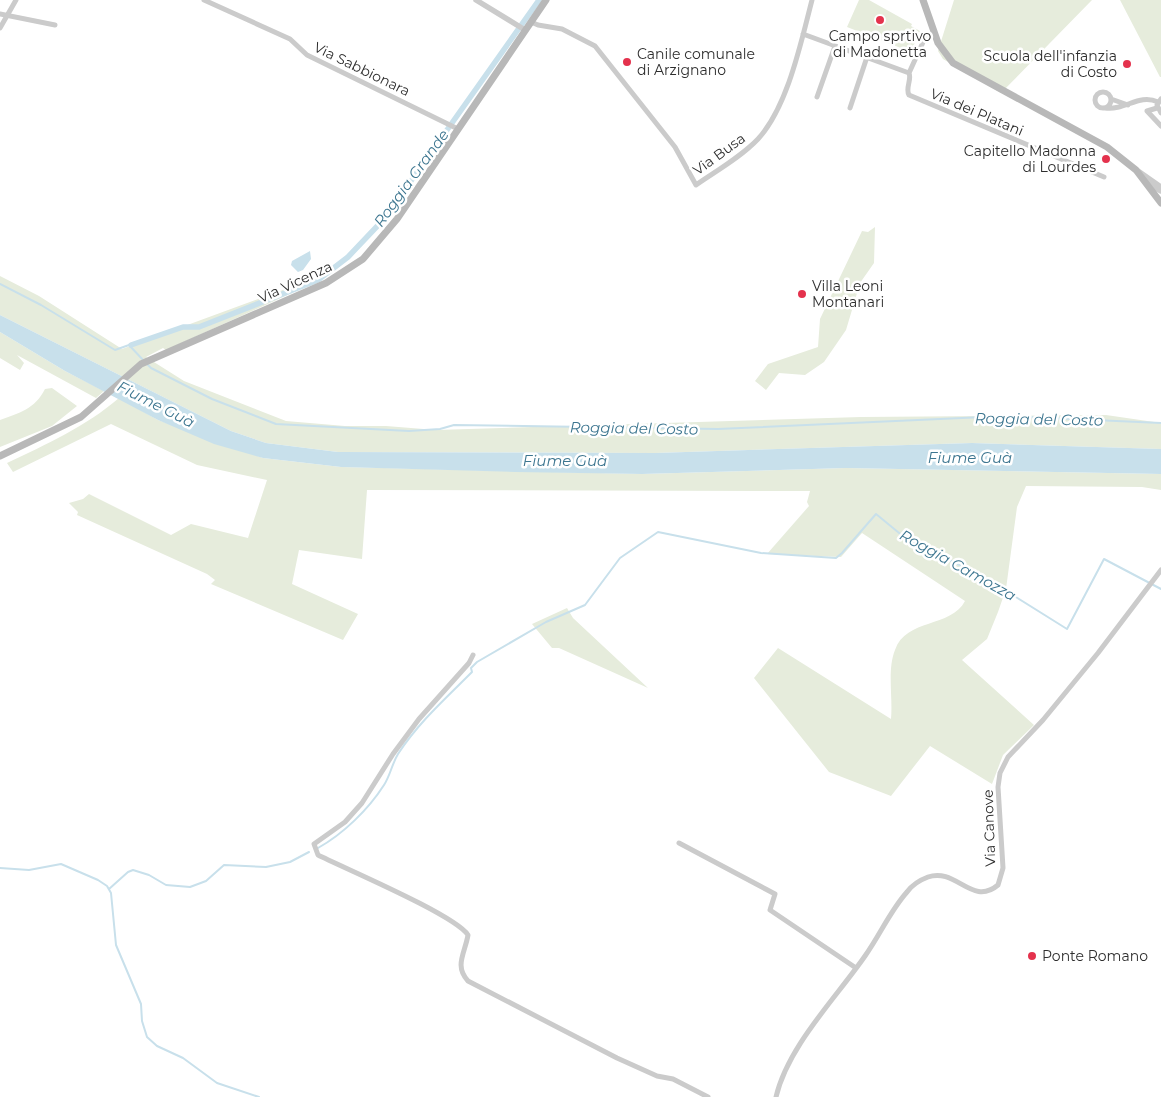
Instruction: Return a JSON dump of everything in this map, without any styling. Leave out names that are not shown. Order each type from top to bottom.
[{"type":"main road","name":"Via Vicenza","points":[[0,456],[66,426],[81,417],[101,402],[141,364],[326,283],[348,271],[382,238],[546,0]]},
{"type":"main road","points":[[923,0],[933,32],[945,55],[953,63],[1090,137],[1136,170],[1161,203]]},
{"type":"street","points":[[0,28],[3,14],[16,0]]},
{"type":"street","name":"Via Sabbionara","points":[[204,0],[290,39],[306,55],[458,129]]},
{"type":"street","points":[[476,0],[525,30]]},
{"type":"street","name":"Via Busa","points":[[531,22],[562,29],[595,46],[675,147],[696,185],[758,139],[782,96],[803,34],[812,0]]},
{"type":"street","points":[[3,14],[55,25]]},
{"type":"street","name":"Via dei Platani","points":[[933,32],[924,40],[909,72],[911,77],[908,94],[1104,177]]},
{"type":"street","points":[[803,34],[909,72]]},
{"type":"street","points":[[817,97],[835,46]]},
{"type":"street","points":[[850,108],[867,58]]},
{"type":"street","points":[[1129,105],[1111,99],[1106,93],[1097,96],[1096,105],[1105,108],[1120,108],[1129,105],[1139,99],[1149,98],[1159,103]]},
{"type":"street","points":[[1105,108],[1110,104],[1111,99]]},
{"type":"street","points":[[1159,103],[1161,113]]},
{"type":"street","points":[[1159,103],[1147,111],[1161,126]]},
{"type":"street","points":[[1136,170],[1161,187]]},
{"type":"street","points":[[1145,181],[1161,191]]},
{"type":"street","name":"Via Canove","points":[[776,1097],[787,1067],[907,891],[917,882],[930,876],[942,876],[975,892],[986,892],[998,885],[1003,868],[998,787],[1000,773],[1008,757],[1043,720],[1098,653],[1161,570]]},
{"type":"street","points":[[473,655],[469,663],[419,719],[393,754],[362,803],[345,822],[314,844],[315,850],[318,855],[437,913],[463,928],[468,935],[460,964],[461,974],[468,981],[617,1058],[657,1076],[673,1078],[708,1097]]},
{"type":"street","points":[[679,843],[775,894],[770,910],[856,968]]},
{"type":"green space","points":[[859,0],[869,0],[912,24],[911,26],[920,31],[911,52],[847,27]]},
{"type":"green space","points":[[954,0],[1092,0],[1001,93],[943,59],[938,51]]},
{"type":"green space","points":[[1120,0],[1161,0],[1161,77],[1160,77]]},
{"type":"green space","points":[[875,227],[874,263],[860,283],[846,330],[824,362],[805,375],[779,373],[766,390],[755,381],[768,364],[818,347],[820,319],[862,231],[868,232]]},
{"type":"green space","points":[[0,276],[39,296],[122,349],[291,287],[292,293],[166,350],[163,348],[146,357],[184,381],[286,421],[436,430],[861,417],[1106,415],[1161,423],[1161,449],[972,443],[655,453],[338,452],[266,443],[231,431],[0,315]]},
{"type":"green space","points":[[0,332],[65,371],[104,391],[96,398],[17,355],[24,363],[20,370],[0,358]]},
{"type":"green space","points":[[52,388],[77,406],[52,426],[0,447],[0,420],[31,406],[45,389]]},
{"type":"green space","points":[[119,398],[158,420],[263,458],[341,467],[642,474],[846,468],[1161,474],[1161,490],[1142,487],[1026,486],[1017,507],[1006,589],[998,612],[987,639],[962,660],[1034,725],[1003,755],[992,784],[930,746],[891,796],[829,772],[754,678],[778,648],[891,719],[891,666],[895,650],[901,640],[918,628],[950,616],[965,601],[862,533],[841,557],[767,554],[809,506],[807,502],[810,491],[367,490],[362,559],[299,550],[292,584],[358,614],[343,640],[211,584],[215,580],[207,574],[77,515],[78,512],[69,503],[83,499],[89,494],[171,535],[191,524],[248,538],[267,480],[197,465],[111,424],[13,472],[7,463],[51,442],[93,418]]},
{"type":"green space","points":[[567,608],[573,618],[648,688],[559,648],[552,648],[532,624]]},
{"type":"water","points":[[310,251],[311,259],[303,270],[298,272],[291,265],[292,261]]},
{"type":"water","name":"Fiume Guà","points":[[0,315],[231,431],[266,443],[338,452],[655,453],[972,443],[1161,449],[1161,474],[846,468],[642,474],[515,472],[341,467],[263,458],[214,444],[158,420],[65,371],[0,332]]},
{"type":"waterway","name":"Roggia Grande","points":[[131,345],[183,327],[199,327],[318,280],[348,257],[384,219],[539,0]]},
{"type":"waterway","name":"Roggia Grande","points":[[0,284],[41,305],[115,350],[129,345],[144,361]]},
{"type":"waterway","name":"Roggia del Costo","points":[[147,364],[151,368],[212,399],[276,424],[409,431],[440,429],[454,425],[718,429],[1007,416],[1161,423]]},
{"type":"waterway","name":"Roggia Camozza","points":[[318,848],[346,829],[363,812],[378,794],[396,758],[414,732],[472,672],[471,668],[477,662],[546,622],[585,605],[620,558],[658,532],[761,553],[836,558],[876,514],[904,537],[987,579],[1067,629],[1104,559],[1161,589]]},
{"type":"waterway","name":"Roggia Camozza","points":[[109,889],[128,872],[133,870],[149,875],[166,885],[190,887],[206,881],[224,865],[266,867],[290,862],[309,852]]},
{"type":"waterway","points":[[0,868],[29,870],[61,864],[98,880],[107,886],[111,893],[116,945],[141,1004],[142,1021],[147,1037],[157,1046],[183,1058],[217,1083],[259,1097]]},
{"type":"place","name":"Campo sprtivo di Madonetta","points":[[880,20]]},
{"type":"place","name":"Canile comunale di Arzignano","points":[[627,62]]},
{"type":"place","name":"Scuola dell'infanzia di Costo","points":[[1127,64]]},
{"type":"place","name":"Capitello Madonna di Lourdes","points":[[1106,159]]},
{"type":"place","name":"Villa Leoni Montanari","points":[[802,294]]},
{"type":"place","name":"Ponte Romano","points":[[1032,956]]}]
